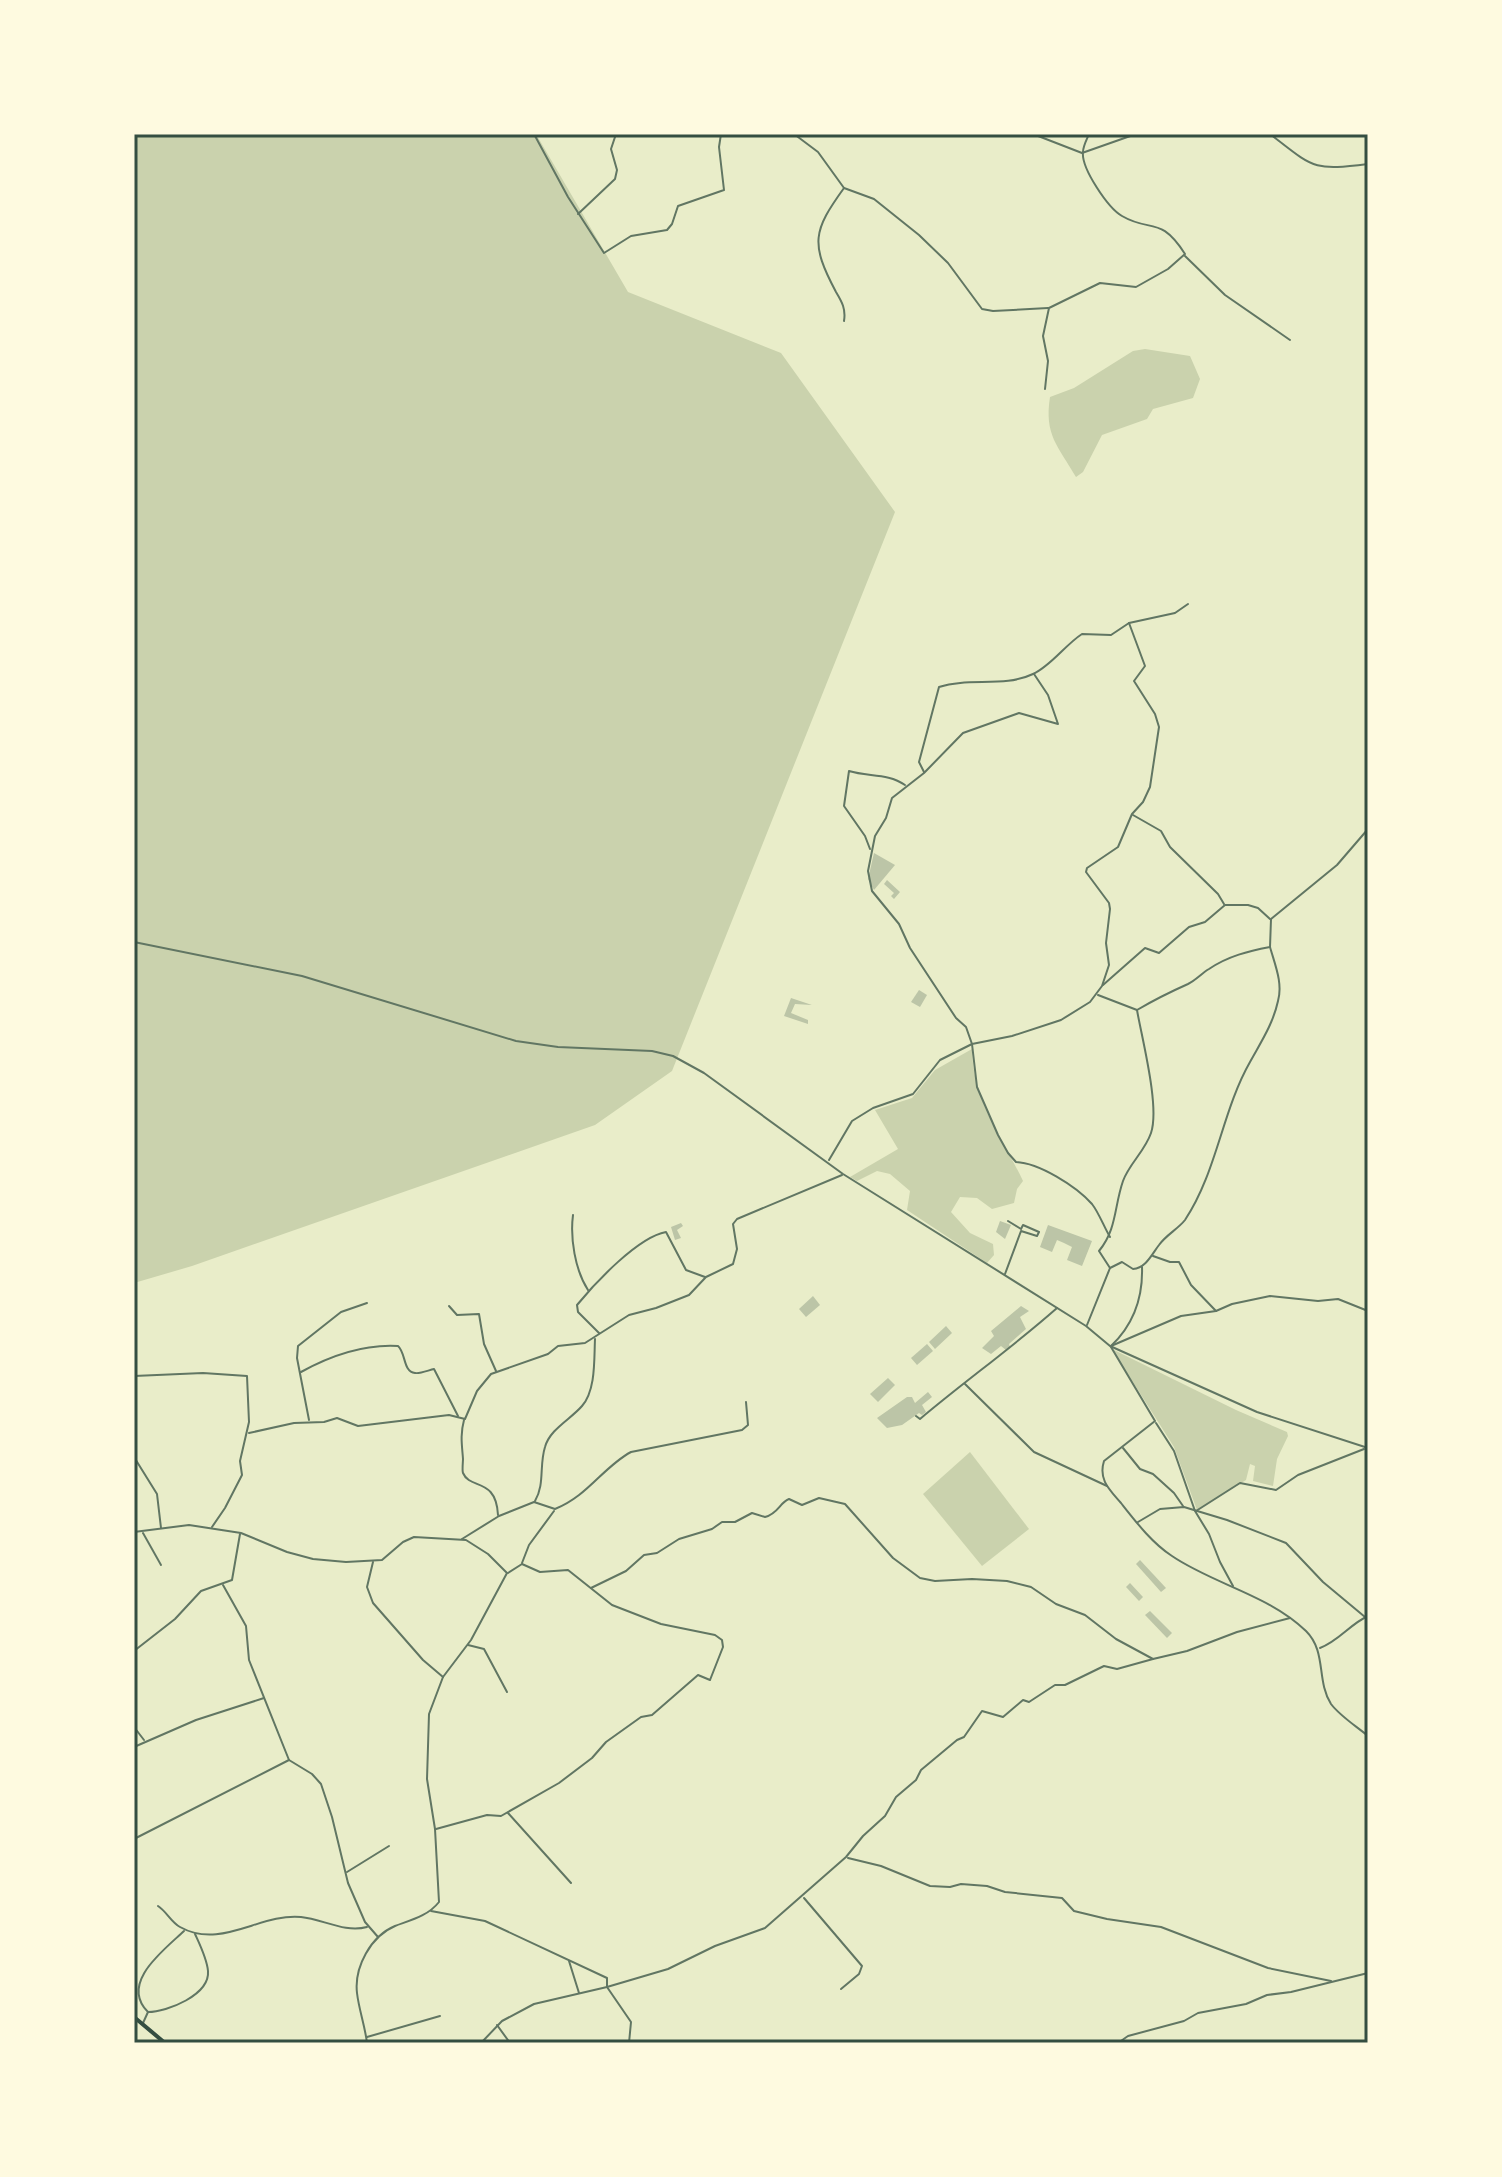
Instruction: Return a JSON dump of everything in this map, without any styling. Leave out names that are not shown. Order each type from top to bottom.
[{"type":"main road","points":[[134,2017],[165,2043]]},
{"type":"street","points":[[534,134],[578,214],[604,253],[631,236],[665,231],[672,224],[678,206],[724,190],[719,147],[721,134]]},
{"type":"street","points":[[578,214],[615,179],[617,170],[611,149],[616,134]]},
{"type":"street","points":[[794,134],[818,152],[844,188],[874,199],[919,235],[948,263],[982,309],[1049,308],[1100,283],[1136,287],[1161,274],[1184,255]]},
{"type":"street","points":[[1033,134],[1082,153],[1136,134]]},
{"type":"street","points":[[1089,134],[1082,153],[1090,175],[1115,211],[1164,229],[1184,255],[1225,295],[1290,340]]},
{"type":"street","points":[[1270,134],[1317,167],[1368,164]]},
{"type":"street","points":[[844,188],[817,234],[829,275],[845,308],[844,321]]},
{"type":"street","points":[[1045,389],[1048,361],[1043,336],[1049,308]]},
{"type":"street","points":[[924,773],[919,762],[939,687],[970,681],[1002,682],[1034,674],[1082,634],[1111,635],[1129,623],[1175,613],[1188,604]]},
{"type":"street","points":[[827,1162],[852,1121],[873,1108],[913,1094],[940,1060],[972,1044],[1012,1036],[1061,1020],[1097,995],[1109,965],[1106,943],[1110,909],[1109,903],[1086,872],[1087,868],[1118,847],[1132,814],[1148,795],[1159,727],[1155,714],[1135,684],[1135,677],[1145,666],[1129,623]]},
{"type":"street","points":[[1034,674],[1046,691],[1059,722],[1057,725],[1019,713],[958,737],[924,773],[892,798],[886,818],[876,832],[870,849],[868,871],[872,891],[897,921],[914,954],[956,1018],[966,1027],[972,1044],[977,1087],[1008,1153],[1016,1162],[1029,1162],[1046,1171],[1092,1204],[1110,1237]]},
{"type":"street","points":[[870,849],[865,836],[844,806],[849,771],[865,776],[890,777],[906,785]]},
{"type":"street","points":[[1132,814],[1161,831],[1170,847],[1218,894],[1225,905]]},
{"type":"street","points":[[1086,1326],[1110,1268],[1122,1262],[1136,1270],[1142,1267],[1160,1243],[1184,1222],[1205,1182],[1239,1087],[1269,1029],[1278,1001],[1280,988],[1270,947],[1271,919],[1337,865],[1368,829]]},
{"type":"street","points":[[1102,986],[1145,948],[1158,954],[1189,927],[1205,922],[1225,905],[1258,908],[1271,919]]},
{"type":"street","points":[[134,942],[302,976],[516,1041],[558,1047],[652,1051],[691,1064],[843,1174],[1086,1326],[1110,1346],[1257,1412],[1367,1448]]},
{"type":"street","points":[[1137,1010],[1172,989],[1191,983],[1211,967],[1251,950],[1270,947]]},
{"type":"street","points":[[1097,995],[1137,1010]]},
{"type":"street","points":[[1110,1268],[1099,1251],[1110,1237],[1123,1180],[1153,1127],[1152,1093],[1137,1010]]},
{"type":"street","points":[[499,1516],[496,1498],[462,1471],[460,1439],[465,1419],[486,1379],[548,1354],[558,1346],[585,1343],[629,1315],[689,1295],[706,1277],[726,1268],[736,1259],[733,1230],[737,1219],[843,1174]]},
{"type":"street","points":[[573,1215],[577,1260],[589,1291]]},
{"type":"street","points":[[1005,1275],[1021,1231],[1037,1236],[1039,1232],[1023,1225],[1021,1229],[1008,1221]]},
{"type":"street","points":[[599,1334],[578,1312],[577,1305],[618,1261],[664,1232],[671,1239],[686,1270],[706,1277]]},
{"type":"street","points":[[1152,1255],[1179,1262],[1191,1285],[1216,1311]]},
{"type":"street","points":[[1110,1346],[1126,1332],[1137,1305],[1142,1287],[1142,1267]]},
{"type":"street","points":[[1110,1346],[1181,1316],[1216,1311],[1270,1296],[1318,1301],[1338,1299],[1368,1311]]},
{"type":"street","points":[[309,1423],[297,1355],[300,1342],[344,1310],[367,1303]]},
{"type":"street","points":[[449,1306],[457,1315],[479,1314],[484,1344],[496,1373]]},
{"type":"street","points":[[916,1416],[920,1419],[1012,1348],[1057,1308]]},
{"type":"street","points":[[461,1539],[499,1516],[534,1502],[542,1487],[540,1469],[545,1443],[590,1394],[595,1338]]},
{"type":"street","points":[[301,1372],[330,1357],[374,1347],[398,1346],[403,1350],[410,1372],[415,1374],[434,1369],[458,1416]]},
{"type":"street","points":[[1110,1346],[1174,1451],[1195,1511],[1234,1587]]},
{"type":"street","points":[[134,1376],[203,1373],[247,1376],[249,1433],[240,1461],[242,1475],[225,1508],[210,1528]]},
{"type":"street","points":[[965,1384],[1034,1452],[1108,1487]]},
{"type":"street","points":[[367,2043],[357,1982],[363,1961],[378,1937],[431,1911],[439,1901],[435,1829],[427,1779],[428,1725],[443,1677],[467,1645],[507,1573],[522,1564],[529,1545],[555,1509],[590,1488],[619,1458],[631,1452],[746,1428],[746,1402]]},
{"type":"street","points":[[249,1433],[337,1418],[358,1426],[458,1416],[465,1419]]},
{"type":"street","points":[[1155,1421],[1104,1461],[1101,1471],[1108,1487],[1137,1523],[1172,1556],[1290,1618],[1308,1633],[1318,1649],[1322,1680],[1332,1704],[1368,1736]]},
{"type":"street","points":[[1122,1447],[1140,1469],[1153,1474],[1184,1507]]},
{"type":"street","points":[[1195,1511],[1240,1483],[1276,1490],[1298,1475],[1367,1448]]},
{"type":"street","points":[[134,1457],[157,1494],[161,1529]]},
{"type":"street","points":[[591,1588],[626,1571],[644,1555],[657,1553],[679,1539],[712,1529],[722,1522],[735,1522],[752,1513],[761,1518],[773,1515],[789,1499],[802,1505],[827,1498],[849,1507],[893,1558],[920,1578],[935,1581],[1007,1581],[1031,1587],[1056,1604],[1085,1615],[1116,1639],[1153,1659]]},
{"type":"street","points":[[534,1502],[555,1509]]},
{"type":"street","points":[[1137,1523],[1160,1509],[1184,1507],[1286,1543],[1323,1582],[1366,1616],[1335,1641],[1318,1649]]},
{"type":"street","points":[[134,1532],[189,1525],[241,1533],[313,1559],[374,1561],[385,1559],[403,1542],[414,1537],[461,1539],[473,1543],[507,1573]]},
{"type":"street","points":[[143,1532],[161,1565]]},
{"type":"street","points":[[134,1651],[175,1619],[201,1591],[223,1585],[234,1578],[241,1533]]},
{"type":"street","points":[[374,1561],[367,1587],[373,1603],[423,1660],[443,1677]]},
{"type":"street","points":[[435,1829],[487,1815],[498,1817],[564,1780],[606,1742],[641,1717],[652,1715],[698,1675],[707,1680],[713,1675],[723,1647],[719,1637],[661,1624],[605,1601],[568,1570],[540,1572],[522,1564]]},
{"type":"street","points":[[223,1585],[246,1626],[249,1660],[289,1760],[312,1774],[321,1784],[346,1873],[368,1927],[378,1937]]},
{"type":"street","points":[[481,2043],[497,2025],[534,2004],[675,1967],[715,1946],[760,1930],[804,1897],[846,1857],[885,1816],[896,1797],[916,1780],[921,1770],[964,1737],[982,1711],[1003,1717],[1023,1700],[1027,1702],[1055,1685],[1065,1685],[1104,1666],[1117,1669],[1187,1651],[1237,1632],[1290,1618]]},
{"type":"street","points":[[467,1645],[484,1649],[507,1692]]},
{"type":"street","points":[[134,1747],[196,1720],[266,1698]]},
{"type":"street","points":[[134,1727],[145,1741]]},
{"type":"street","points":[[134,1839],[289,1760]]},
{"type":"street","points":[[507,1813],[571,1883]]},
{"type":"street","points":[[346,1873],[389,1846]]},
{"type":"street","points":[[846,1857],[881,1866],[930,1886],[987,1886],[1005,1892],[1062,1898],[1074,1911],[1161,1927],[1268,1968],[1331,1981]]},
{"type":"street","points":[[804,1897],[862,1966],[859,1974],[841,1989]]},
{"type":"street","points":[[158,1906],[185,1930],[212,1935],[241,1931],[289,1917],[308,1918],[352,1929],[368,1927]]},
{"type":"street","points":[[431,1911],[485,1921],[606,1977],[607,1987],[631,2022],[629,2043]]},
{"type":"street","points":[[148,2012],[139,1998],[140,1980],[157,1957],[185,1930]]},
{"type":"street","points":[[148,2012],[162,2011],[176,2005],[197,1993],[206,1981],[208,1971],[195,1933]]},
{"type":"street","points":[[568,1959],[580,1994]]},
{"type":"street","points":[[1118,2043],[1128,2036],[1184,2021],[1194,2014],[1368,1973]]},
{"type":"street","points":[[142,2024],[148,2012]]},
{"type":"street","points":[[366,2037],[440,2016]]},
{"type":"street","points":[[497,2025],[510,2043]]},
{"type":"green space","points":[[134,134],[536,134],[628,292],[781,353],[895,512],[672,1071],[595,1125],[192,1266],[134,1283]]},
{"type":"green space","points":[[1145,349],[1190,356],[1200,379],[1193,398],[1153,409],[1147,419],[1102,435],[1083,472],[1076,477],[1051,431],[1050,397],[1074,388],[1133,351]]},
{"type":"green space","points":[[972,1049],[977,1086],[983,1102],[1023,1181],[1017,1189],[1014,1203],[992,1209],[977,1198],[960,1197],[951,1212],[970,1233],[993,1244],[994,1255],[987,1263],[907,1210],[910,1191],[890,1174],[877,1171],[857,1181],[850,1177],[898,1149],[875,1110],[912,1098],[935,1070]]},
{"type":"green space","points":[[1112,1349],[1287,1432],[1277,1459],[1273,1486],[1253,1481],[1255,1466],[1250,1464],[1246,1480],[1197,1510],[1174,1447]]},
{"type":"green space","points":[[970,1452],[1029,1529],[982,1566],[923,1494]]},
{"type":"building","points":[[874,853],[895,865],[874,890],[868,879]]},
{"type":"building","points":[[887,880],[900,892],[894,899],[891,896],[894,893],[884,884]]},
{"type":"building","points":[[919,990],[927,995],[920,1007],[911,1002]]},
{"type":"building","points":[[791,998],[812,1005],[795,1004],[791,1013],[808,1020],[808,1024],[784,1016]]},
{"type":"building","points":[[1000,1221],[1011,1225],[1005,1239],[996,1232]]},
{"type":"building","points":[[681,1223],[683,1226],[677,1230],[681,1238],[675,1240],[671,1227]]},
{"type":"building","points":[[1048,1225],[1092,1241],[1082,1266],[1067,1260],[1072,1247],[1064,1243],[1057,1240],[1052,1252],[1040,1247]]},
{"type":"building","points":[[813,1296],[820,1305],[806,1317],[799,1309]]},
{"type":"building","points":[[1021,1306],[1029,1311],[1020,1317],[1026,1329],[1009,1344],[1010,1347],[1006,1350],[1001,1346],[991,1354],[982,1348],[994,1336],[991,1331]]},
{"type":"building","points":[[946,1326],[952,1333],[935,1349],[929,1342]]},
{"type":"building","points":[[927,1344],[933,1351],[917,1365],[911,1358]]},
{"type":"building","points":[[888,1378],[895,1385],[878,1402],[870,1394]]},
{"type":"building","points":[[928,1392],[932,1397],[922,1405],[926,1412],[922,1415],[919,1413],[902,1425],[887,1428],[877,1418],[907,1397],[912,1397],[915,1403]]},
{"type":"building","points":[[1140,1560],[1166,1588],[1161,1592],[1136,1564]]},
{"type":"building","points":[[1130,1583],[1143,1597],[1139,1601],[1126,1587]]},
{"type":"building","points":[[1150,1611],[1172,1633],[1167,1638],[1145,1615]]}]
